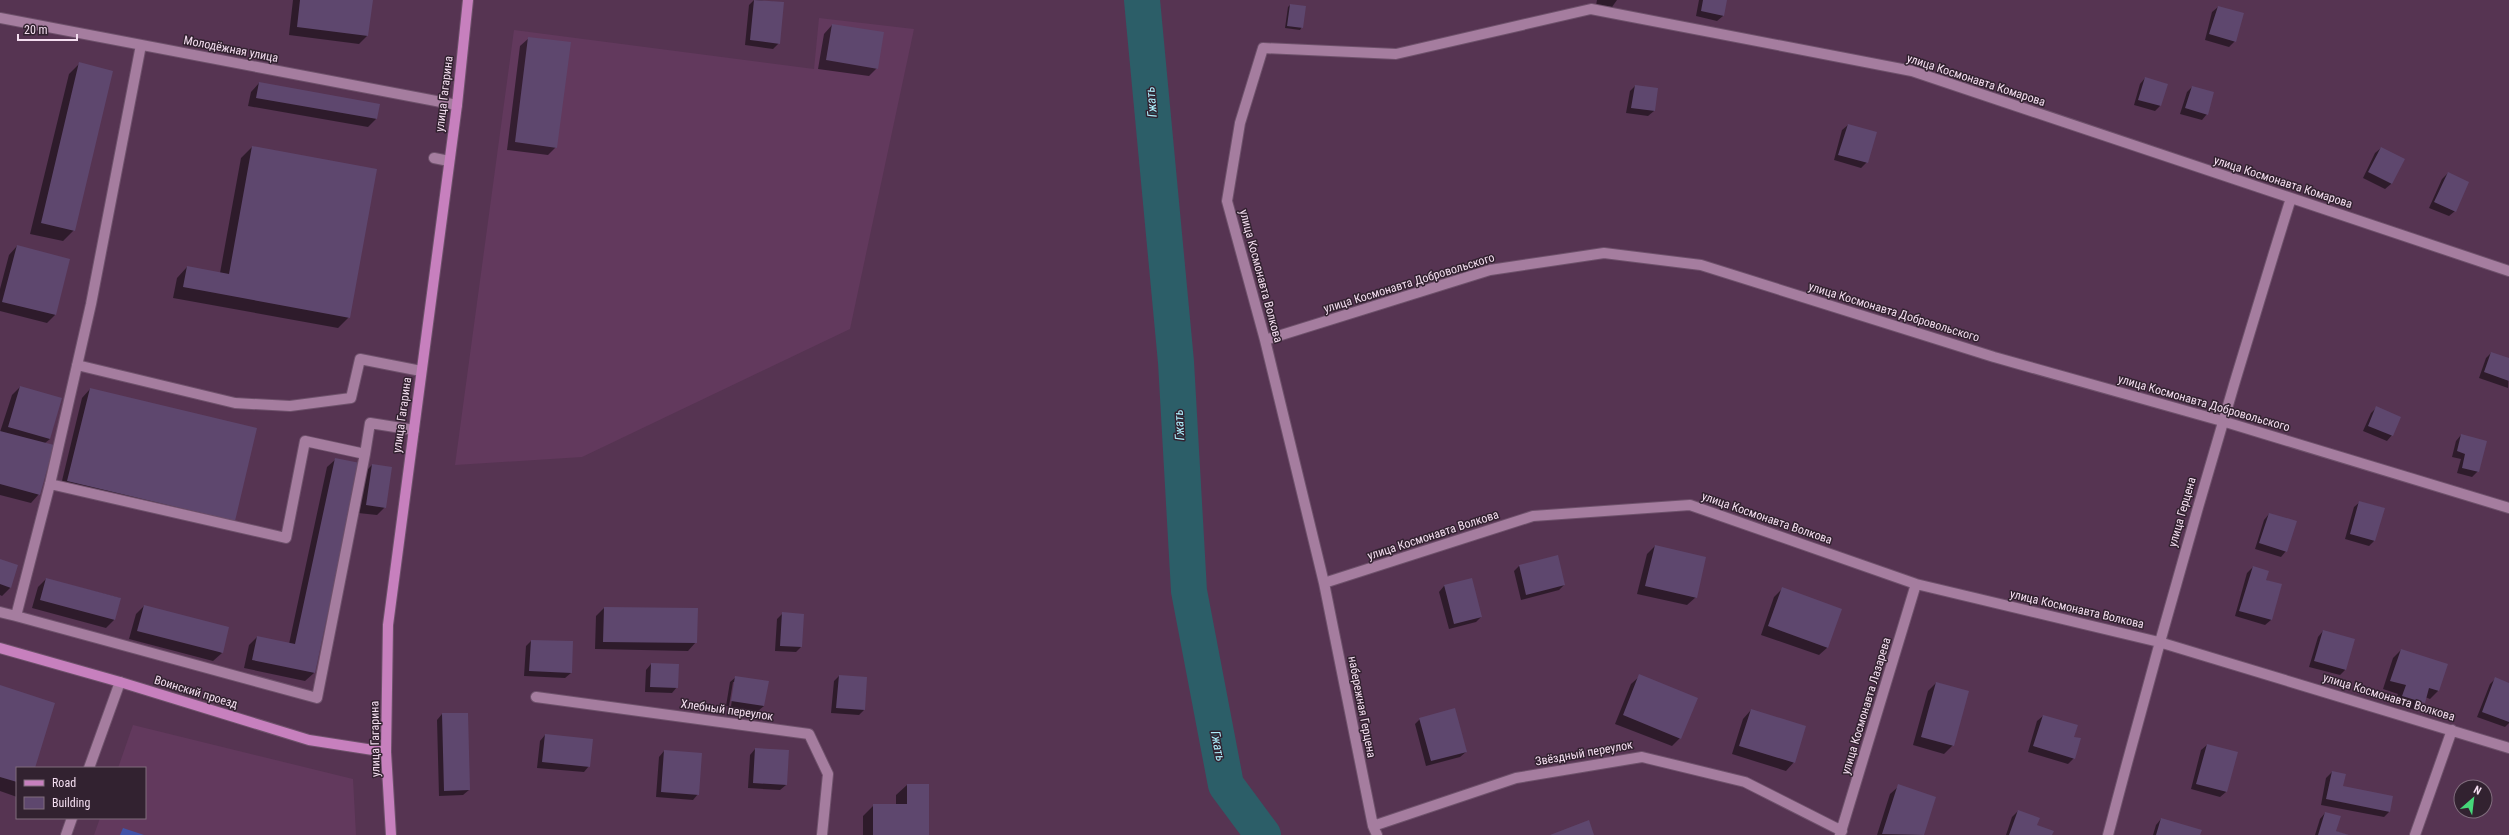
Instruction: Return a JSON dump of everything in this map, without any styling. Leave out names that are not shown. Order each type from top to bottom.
[{"type":"main road","name":"улица Гагарина","points":[[391,835],[386,752],[388,625],[449,161],[468,0]]},
{"type":"main road","name":"Воинский проезд","points":[[0,648],[120,682],[310,740],[386,752]]},
{"type":"street","name":"улица Космонавта Комарова","points":[[1227,201],[1240,123],[1263,48],[1396,54],[1591,9],[1912,71],[2509,271]]},
{"type":"street","name":"Молодёжная улица","points":[[0,18],[456,105]]},
{"type":"street","points":[[16,616],[50,484],[77,365],[141,45]]},
{"type":"street","points":[[434,158],[449,161]]},
{"type":"street","name":"улица Герцена","points":[[2108,835],[2159,642],[2222,421],[2291,198]]},
{"type":"street","name":"улица Космонавта Волкова","points":[[1227,201],[1265,340],[1324,583],[1533,516],[1690,505],[1916,584],[2159,642],[2509,748]]},
{"type":"street","name":"улица Космонавта Добровольского","points":[[1265,340],[1490,270],[1604,253],[1701,265],[1994,357],[2222,421],[2509,508]]},
{"type":"street","points":[[77,365],[235,403],[290,406],[351,398],[360,359],[421,371]]},
{"type":"street","points":[[0,612],[318,698],[370,423],[414,430]]},
{"type":"street","points":[[50,484],[286,538],[305,441],[365,454]]},
{"type":"street","name":"набережная Герцена","points":[[1324,583],[1375,830]]},
{"type":"street","name":"улица Космонавта Лазарева","points":[[1841,833],[1916,584]]},
{"type":"street","points":[[89,767],[120,682]]},
{"type":"street","name":"Хлебный переулок","points":[[536,697],[809,734],[828,774],[822,835]]},
{"type":"street","points":[[2414,835],[2452,730]]},
{"type":"street","name":"Звёздный переулок","points":[[1375,830],[1516,778],[1642,757],[1745,782],[1841,833]]},
{"type":"street","points":[[66,835],[72,819]]},
{"type":"shaded area","points":[[819,18],[914,29],[850,329],[582,457],[455,465],[514,30],[814,69]]},
{"type":"shaded area","points":[[133,725],[353,779],[356,835],[94,835],[100,819],[146,819],[146,767],[118,767]]},
{"type":"shaded area","points":[[123,828],[144,835],[120,835]]},
{"type":"building","points":[[300,0],[373,0],[368,36],[297,27]]},
{"type":"building","points":[[754,0],[784,2],[780,44],[750,40]]},
{"type":"building","points":[[1703,0],[1727,0],[1724,16],[1701,11]]},
{"type":"building","points":[[1290,4],[1306,6],[1303,28],[1287,26]]},
{"type":"building","points":[[2218,6],[2244,13],[2236,42],[2209,34]]},
{"type":"building","points":[[832,24],[884,32],[878,69],[826,60]]},
{"type":"building","points":[[528,37],[571,42],[557,148],[515,142]]},
{"type":"building","points":[[79,62],[113,71],[75,231],[41,223]]},
{"type":"building","points":[[2145,77],[2168,84],[2161,106],[2138,100]]},
{"type":"building","points":[[259,82],[380,104],[377,119],[256,98]]},
{"type":"building","points":[[1635,85],[1658,88],[1655,111],[1631,108]]},
{"type":"building","points":[[2192,86],[2214,92],[2208,115],[2185,108]]},
{"type":"building","points":[[1848,124],[1877,132],[1868,163],[1838,155]]},
{"type":"building","points":[[252,146],[377,169],[350,318],[183,287],[187,266],[229,274]]},
{"type":"building","points":[[2381,147],[2405,159],[2392,184],[2368,172]]},
{"type":"building","points":[[2448,172],[2469,182],[2456,212],[2434,202]]},
{"type":"building","points":[[17,245],[70,259],[56,315],[2,302]]},
{"type":"building","points":[[2491,352],[2509,358],[2509,381],[2484,372]]},
{"type":"building","points":[[20,386],[62,398],[50,439],[8,427]]},
{"type":"building","points":[[90,388],[257,428],[235,521],[67,481]]},
{"type":"building","points":[[2376,406],[2401,417],[2393,436],[2368,426]]},
{"type":"building","points":[[0,431],[54,445],[40,495],[0,484]]},
{"type":"building","points":[[2461,434],[2487,441],[2479,472],[2462,468],[2465,454],[2457,451]]},
{"type":"building","points":[[335,458],[360,463],[315,673],[252,660],[257,636],[295,644]]},
{"type":"building","points":[[372,464],[392,467],[386,508],[366,505]]},
{"type":"building","points":[[2359,501],[2385,508],[2375,541],[2350,534]]},
{"type":"building","points":[[2269,513],[2297,521],[2287,552],[2259,543]]},
{"type":"building","points":[[1655,545],[1706,557],[1697,598],[1645,586]]},
{"type":"building","points":[[1558,555],[1565,585],[1526,595],[1519,565]]},
{"type":"building","points":[[0,559],[18,565],[11,588],[0,584]]},
{"type":"building","points":[[2253,566],[2269,571],[2266,580],[2282,584],[2272,620],[2239,611]]},
{"type":"building","points":[[46,578],[121,598],[115,620],[40,600]]},
{"type":"building","points":[[1472,578],[1482,617],[1454,624],[1444,585]]},
{"type":"building","points":[[1782,587],[1842,609],[1828,648],[1768,626]]},
{"type":"building","points":[[144,605],[229,627],[223,653],[137,631]]},
{"type":"building","points":[[604,607],[698,608],[697,643],[603,642]]},
{"type":"building","points":[[782,612],[804,614],[802,647],[780,646]]},
{"type":"building","points":[[2323,630],[2355,639],[2346,670],[2314,661]]},
{"type":"building","points":[[531,640],[573,641],[572,673],[529,671]]},
{"type":"building","points":[[2401,649],[2448,664],[2439,691],[2429,688],[2425,703],[2402,696],[2406,685],[2390,681]]},
{"type":"building","points":[[651,663],[679,664],[678,688],[650,687]]},
{"type":"building","points":[[1639,674],[1698,698],[1681,739],[1623,715]]},
{"type":"building","points":[[839,675],[867,677],[865,710],[836,708]]},
{"type":"building","points":[[735,676],[769,681],[764,706],[731,701]]},
{"type":"building","points":[[2495,677],[2509,683],[2509,722],[2482,712]]},
{"type":"building","points":[[1936,682],[1969,691],[1954,746],[1921,737]]},
{"type":"building","points":[[0,685],[55,703],[35,767],[16,767],[16,782],[0,777]]},
{"type":"building","points":[[1455,708],[1467,752],[1431,761],[1419,718]]},
{"type":"building","points":[[1751,709],[1806,726],[1795,763],[1739,746]]},
{"type":"building","points":[[442,713],[468,713],[470,790],[444,791]]},
{"type":"building","points":[[2043,715],[2078,725],[2074,737],[2081,738],[2075,759],[2033,746]]},
{"type":"building","points":[[545,734],[593,739],[590,767],[542,762]]},
{"type":"building","points":[[2207,744],[2238,752],[2227,792],[2196,784]]},
{"type":"building","points":[[755,748],[789,750],[787,785],[753,783]]},
{"type":"building","points":[[664,750],[702,753],[699,795],[661,792]]},
{"type":"building","points":[[2332,771],[2346,774],[2343,786],[2393,796],[2390,812],[2326,799]]},
{"type":"building","points":[[907,784],[929,784],[929,835],[873,835],[873,804],[907,804]]},
{"type":"building","points":[[1898,784],[1936,797],[1924,835],[1882,834]]},
{"type":"building","points":[[2018,810],[2040,818],[2037,825],[2054,831],[2052,835],[2009,835]]},
{"type":"building","points":[[2325,812],[2341,816],[2336,831],[2349,835],[2318,835]]},
{"type":"building","points":[[2161,818],[2202,830],[2200,835],[2156,835]]},
{"type":"building","points":[[1589,820],[1594,835],[1550,835]]},
{"type":"waterway","name":"Гжать","points":[[1142,0],[1176,362],[1189,591],[1226,785],[1263,835]]}]
